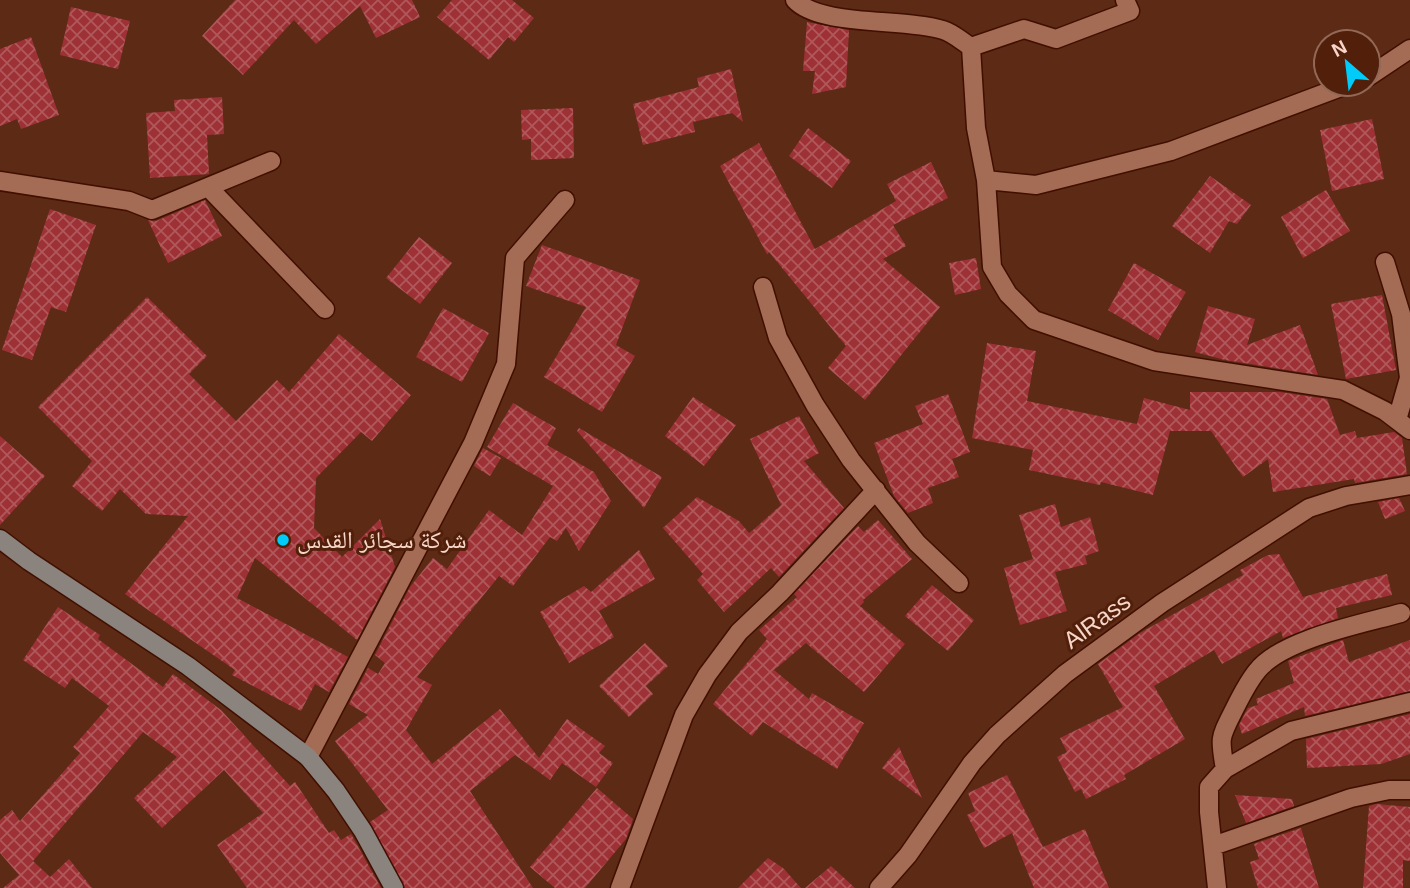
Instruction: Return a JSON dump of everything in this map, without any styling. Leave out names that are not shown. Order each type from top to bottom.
[{"type":"street","points":[[795,0],[822,16],[891,21],[945,30],[971,47]]},
{"type":"street","points":[[971,47],[1024,29],[1056,39],[1130,11],[1125,0]]},
{"type":"street","points":[[971,47],[976,128],[986,180],[992,267],[1008,294],[1034,320],[1154,361],[1343,390],[1385,411],[1404,425]]},
{"type":"street","points":[[1382,68],[1410,49]]},
{"type":"street","points":[[986,180],[1036,185],[1171,150],[1312,98]]},
{"type":"street","points":[[0,181],[130,201],[152,210],[271,161]]},
{"type":"street","points":[[208,187],[325,309]]},
{"type":"street","points":[[308,757],[473,443],[506,363],[515,258],[565,200]]},
{"type":"street","points":[[1385,262],[1401,314],[1409,378],[1404,425]]},
{"type":"street","points":[[763,287],[778,338],[815,405],[851,460],[917,543],[959,583]]},
{"type":"street","name":"AlRass","points":[[879,888],[908,855],[972,763],[1005,728],[1065,674],[1163,603],[1309,508],[1346,496],[1410,485]]},
{"type":"street","points":[[620,888],[684,715],[707,675],[739,632],[780,593],[876,490]]},
{"type":"street","points":[[0,539],[188,666],[308,757],[336,791],[363,831],[394,888]]},
{"type":"street","points":[[1225,769],[1219,739],[1239,699],[1258,670],[1276,654],[1311,639],[1401,613]]},
{"type":"street","points":[[1217,888],[1209,787],[1225,769],[1291,731],[1410,702]]},
{"type":"street","points":[[1213,846],[1351,798],[1389,790],[1410,790]]},
{"type":"building","points":[[235,0],[412,0],[420,17],[376,38],[360,6],[316,44],[294,20],[243,75],[202,36]]},
{"type":"building","points":[[452,0],[512,0],[534,18],[514,42],[508,37],[489,60],[437,17]]},
{"type":"building","points":[[71,7],[130,21],[118,69],[60,55]]},
{"type":"building","points":[[807,22],[849,30],[846,87],[812,94],[815,71],[803,71]]},
{"type":"building","points":[[31,37],[59,115],[21,129],[17,119],[0,126],[0,49]]},
{"type":"building","points":[[731,69],[743,122],[732,113],[693,122],[695,132],[643,145],[633,104],[699,87],[697,78]]},
{"type":"building","points":[[222,97],[224,134],[207,135],[209,174],[150,178],[146,113],[175,111],[174,100]]},
{"type":"building","points":[[573,108],[574,158],[531,160],[531,139],[522,140],[521,110]]},
{"type":"building","points":[[1372,119],[1384,179],[1332,191],[1320,130]]},
{"type":"building","points":[[808,128],[851,161],[832,188],[789,156]]},
{"type":"building","points":[[759,143],[815,249],[896,201],[887,184],[931,162],[948,198],[893,225],[906,246],[883,259],[940,307],[865,400],[828,368],[846,346],[769,252],[767,254],[720,166]]},
{"type":"building","points":[[1210,176],[1251,205],[1237,224],[1229,221],[1210,253],[1172,226]]},
{"type":"building","points":[[1326,190],[1350,231],[1303,258],[1281,217]]},
{"type":"building","points":[[205,200],[222,236],[168,263],[148,220],[156,221]]},
{"type":"building","points":[[50,209],[96,225],[66,312],[51,307],[32,360],[2,350]]},
{"type":"building","points":[[419,237],[452,263],[420,304],[386,278]]},
{"type":"building","points":[[542,245],[640,280],[616,345],[635,356],[602,412],[544,377],[586,307],[526,286]]},
{"type":"building","points":[[976,258],[981,289],[955,295],[949,263]]},
{"type":"building","points":[[1134,263],[1186,292],[1158,340],[1108,310]]},
{"type":"building","points":[[1382,295],[1396,370],[1346,379],[1331,304]]},
{"type":"building","points":[[147,297],[207,356],[189,374],[236,421],[277,380],[289,392],[339,334],[411,395],[372,441],[361,432],[316,478],[314,528],[342,557],[380,519],[395,567],[357,640],[255,558],[237,598],[348,657],[329,692],[315,684],[301,711],[232,675],[235,670],[125,594],[188,516],[146,514],[120,489],[102,511],[72,486],[92,461],[38,407]]},
{"type":"building","points":[[1208,306],[1255,319],[1247,345],[1300,325],[1318,375],[1225,360],[1195,352]]},
{"type":"building","points":[[443,308],[489,333],[462,382],[416,357]]},
{"type":"building","points":[[987,343],[1036,351],[1027,401],[1137,424],[1144,398],[1190,410],[1190,392],[1280,392],[1327,399],[1340,435],[1355,431],[1357,438],[1394,432],[1402,438],[1407,474],[1355,483],[1354,479],[1273,492],[1268,459],[1243,477],[1211,431],[1170,431],[1153,495],[1101,482],[1100,485],[1029,470],[1033,450],[972,438]]},
{"type":"building","points":[[948,394],[970,452],[952,459],[959,477],[928,488],[933,503],[908,513],[894,496],[874,443],[923,424],[915,406]]},
{"type":"building","points":[[693,397],[736,425],[704,466],[665,436]]},
{"type":"building","points":[[513,403],[556,428],[547,445],[594,472],[611,501],[579,551],[566,528],[557,541],[550,537],[513,586],[499,576],[417,677],[432,685],[406,730],[432,764],[500,709],[539,758],[567,719],[605,746],[599,753],[613,763],[596,787],[562,763],[550,780],[515,755],[470,791],[533,888],[405,888],[370,822],[388,810],[335,741],[368,715],[349,704],[368,668],[378,674],[385,663],[375,655],[410,587],[433,558],[447,569],[489,510],[522,535],[553,486],[487,447]]},
{"type":"building","points":[[799,416],[819,453],[804,461],[844,508],[779,577],[771,568],[724,612],[697,580],[703,574],[663,528],[697,497],[739,521],[749,533],[753,530],[781,505],[750,439]]},
{"type":"building","points":[[579,428],[662,477],[644,508],[577,431]]},
{"type":"building","points":[[0,436],[45,476],[0,525]]},
{"type":"building","points":[[483,448],[501,458],[490,476],[474,466]]},
{"type":"building","points":[[1399,498],[1405,511],[1385,519],[1378,502]]},
{"type":"building","points":[[1055,504],[1061,527],[1090,517],[1099,551],[1085,556],[1087,564],[1055,572],[1067,611],[1020,625],[1004,568],[1033,559],[1019,515]]},
{"type":"building","points":[[878,520],[912,559],[863,600],[860,606],[905,644],[864,692],[806,643],[774,670],[809,699],[812,693],[864,723],[837,769],[763,722],[752,736],[713,704],[767,639],[759,630],[797,597],[794,594],[858,526],[864,532]]},
{"type":"building","points":[[639,550],[655,579],[599,611],[614,637],[569,663],[540,612],[584,586],[591,592]]},
{"type":"building","points":[[1279,554],[1303,597],[1387,574],[1392,595],[1336,608],[1338,618],[1283,638],[1281,631],[1222,664],[1214,650],[1154,686],[1185,739],[1124,775],[1126,779],[1086,799],[1081,789],[1075,792],[1057,757],[1067,752],[1060,738],[1123,707],[1098,664],[1140,633],[1243,575],[1240,570],[1268,555]]},
{"type":"building","points":[[932,585],[974,620],[948,651],[905,616]]},
{"type":"building","points":[[58,607],[100,635],[98,639],[163,687],[173,674],[221,710],[290,786],[295,782],[329,833],[334,830],[341,840],[351,834],[381,888],[247,888],[217,845],[263,813],[224,770],[162,828],[134,798],[177,757],[143,732],[33,861],[50,877],[69,859],[92,888],[3,888],[19,875],[0,853],[0,820],[12,810],[20,821],[80,753],[73,747],[109,706],[72,678],[65,688],[23,660]]},
{"type":"building","points":[[1343,640],[1349,662],[1410,640],[1410,691],[1305,716],[1304,707],[1242,734],[1239,725],[1248,708],[1258,705],[1256,699],[1294,683],[1288,661]]},
{"type":"building","points":[[645,643],[668,666],[646,686],[653,694],[629,717],[599,686]]},
{"type":"building","points":[[1410,714],[1410,754],[1381,764],[1307,768],[1306,739]]},
{"type":"building","points":[[899,747],[922,798],[882,768]]},
{"type":"building","points":[[1007,775],[1043,847],[1085,829],[1109,888],[1034,888],[1012,833],[984,848],[967,815],[975,811],[968,793]]},
{"type":"building","points":[[597,788],[633,819],[626,839],[585,888],[555,888],[530,867]]},
{"type":"building","points":[[1235,795],[1292,799],[1294,806],[1246,823]]},
{"type":"building","points":[[1376,804],[1410,807],[1410,861],[1403,860],[1403,888],[1363,888],[1369,806]]},
{"type":"building","points":[[1301,828],[1319,888],[1258,888],[1250,862],[1259,859],[1254,844]]},
{"type":"building","points":[[768,858],[783,868],[801,888],[738,888]]},
{"type":"building","points":[[831,866],[855,888],[805,888]]},
{"type":"place","name":"شركة سجائر القدس","points":[[283,540]]}]
